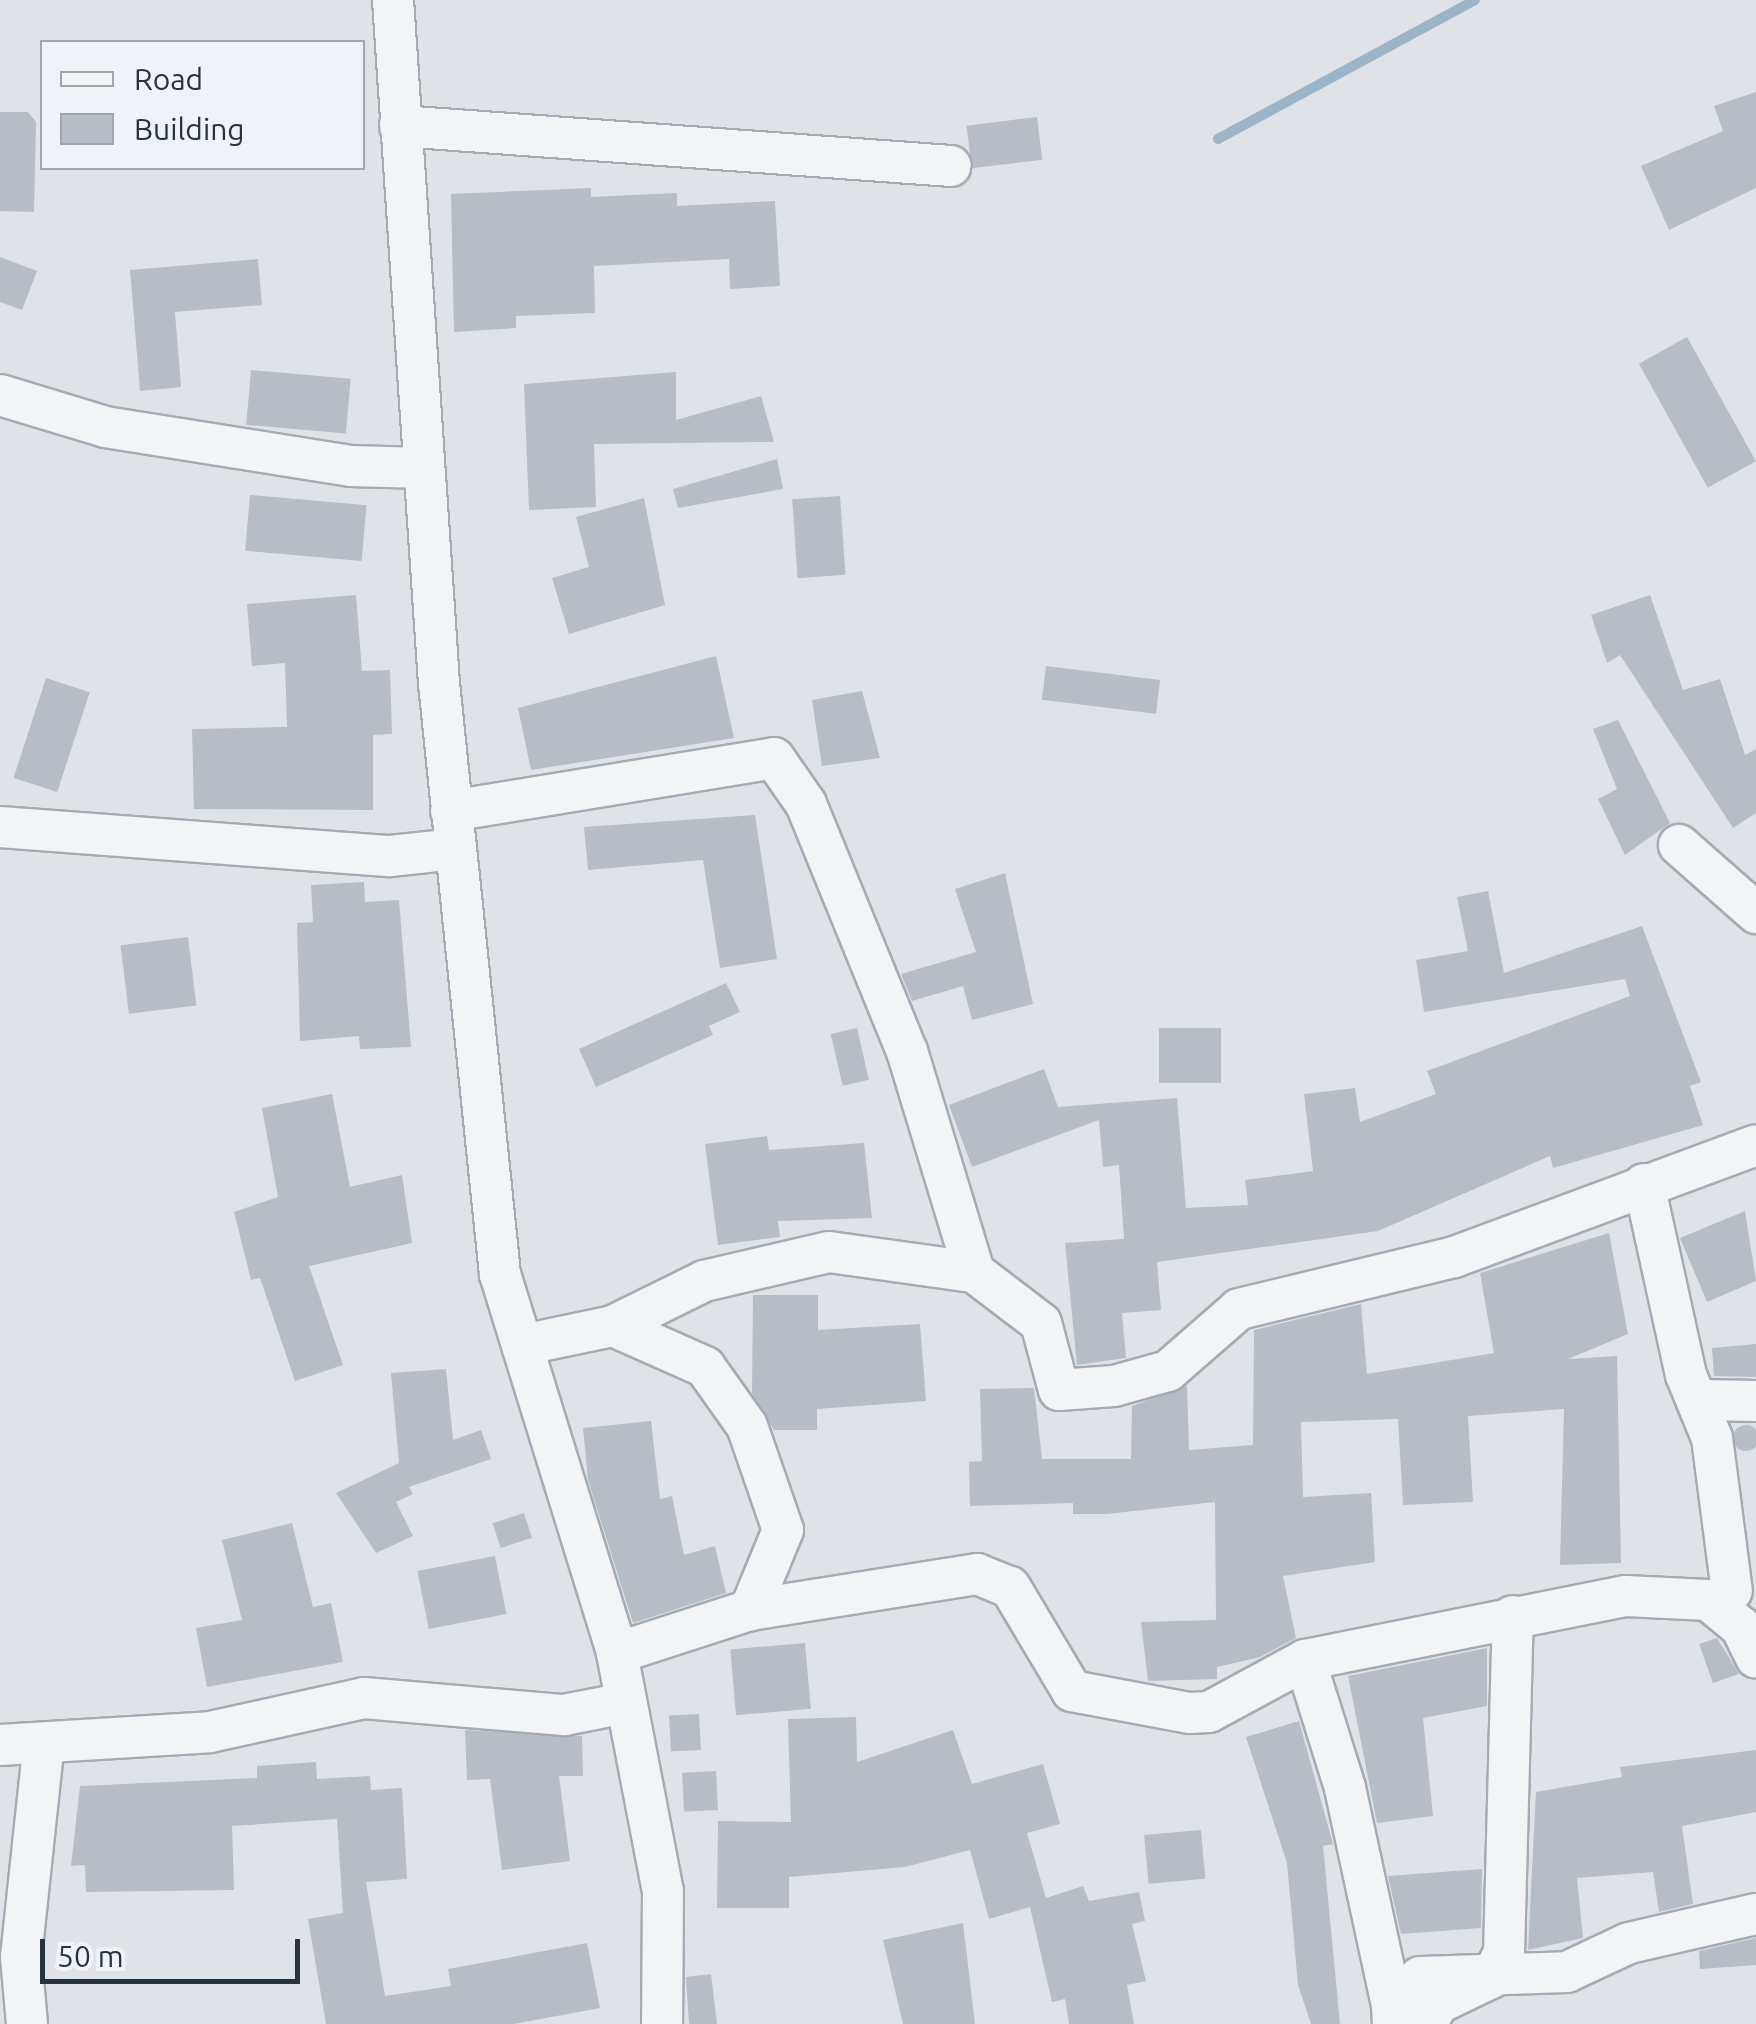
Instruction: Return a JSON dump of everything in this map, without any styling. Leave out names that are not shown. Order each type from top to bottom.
[{"type":"street","points":[[392,0],[453,830],[500,1274],[617,1653],[663,1891],[662,2024]]},
{"type":"street","points":[[400,126],[951,166]]},
{"type":"street","points":[[0,396],[105,426],[351,466],[424,468]]},
{"type":"street","points":[[0,827],[390,856],[453,830],[733,758],[774,758],[806,804],[907,1050],[974,1272]]},
{"type":"street","points":[[1680,845],[1756,913]]},
{"type":"street","points":[[522,1345],[613,1326],[704,1281],[829,1252],[974,1272],[1041,1323],[1059,1390],[1114,1386],[1168,1371],[1239,1309],[1454,1256],[1756,1145]]},
{"type":"street","points":[[1644,1184],[1686,1375],[1700,1400],[1740,1627],[1756,1658]]},
{"type":"street","points":[[613,1326],[705,1367],[747,1426],[783,1530],[750,1610]]},
{"type":"street","points":[[1700,1400],[1756,1401]]},
{"type":"street","points":[[617,1653],[750,1610],[998,1579],[1072,1690],[1190,1713],[1209,1712],[1306,1660],[1626,1596],[1732,1592]]},
{"type":"street","points":[[1491,1978],[1504,1953],[1513,1616]]},
{"type":"street","points":[[1306,1660],[1345,1788],[1404,2018]]},
{"type":"street","points":[[0,1745],[210,1732],[364,1698],[564,1716],[625,1703]]},
{"type":"street","points":[[26,2024],[21,1957],[44,1743]]},
{"type":"street","points":[[1404,2018],[1420,1977],[1491,1978],[1567,1972],[1629,1943],[1756,1914]]},
{"type":"building","points":[[1756,92],[1756,188],[1669,230],[1641,166],[1723,131],[1714,106]]},
{"type":"building","points":[[0,112],[28,112],[36,122],[34,212],[0,211]]},
{"type":"building","points":[[1037,117],[1042,160],[972,168],[967,126]]},
{"type":"building","points":[[591,188],[591,197],[677,193],[677,206],[775,201],[780,286],[730,289],[729,259],[594,266],[595,313],[516,316],[516,328],[454,332],[451,194]]},
{"type":"building","points":[[0,257],[37,271],[22,310],[0,302]]},
{"type":"building","points":[[258,259],[262,305],[175,312],[181,387],[140,391],[130,270]]},
{"type":"building","points":[[1687,337],[1756,461],[1708,488],[1639,364]]},
{"type":"building","points":[[251,370],[351,379],[346,434],[246,425]]},
{"type":"building","points":[[676,372],[676,420],[761,396],[774,442],[594,444],[596,507],[529,510],[524,384]]},
{"type":"building","points":[[777,459],[783,489],[678,508],[673,489]]},
{"type":"building","points":[[250,495],[367,505],[362,561],[245,551]]},
{"type":"building","points":[[840,496],[846,575],[798,578],[792,499]]},
{"type":"building","points":[[644,498],[665,605],[569,634],[552,578],[589,567],[576,517]]},
{"type":"building","points":[[356,595],[362,671],[390,670],[392,734],[373,735],[373,810],[194,809],[192,729],[287,727],[285,663],[252,666],[247,604]]},
{"type":"building","points":[[1650,595],[1683,690],[1720,679],[1745,755],[1756,749],[1756,813],[1733,828],[1620,655],[1607,663],[1591,615]]},
{"type":"building","points":[[716,656],[734,738],[531,770],[518,708]]},
{"type":"building","points":[[1046,666],[1160,680],[1156,714],[1042,700]]},
{"type":"building","points":[[46,678],[90,692],[57,792],[14,778]]},
{"type":"building","points":[[862,691],[880,758],[822,766],[812,700]]},
{"type":"building","points":[[1618,720],[1670,823],[1625,855],[1598,799],[1617,789],[1593,729]]},
{"type":"building","points":[[755,815],[777,959],[720,968],[703,860],[588,870],[584,827]]},
{"type":"building","points":[[1005,873],[1033,1004],[972,1020],[963,986],[912,1001],[901,974],[976,952],[955,889]]},
{"type":"building","points":[[364,882],[365,902],[399,900],[411,1047],[360,1049],[359,1036],[300,1041],[297,923],[313,922],[311,885]]},
{"type":"building","points":[[1488,891],[1504,973],[1642,926],[1701,1082],[1690,1086],[1703,1125],[1553,1168],[1550,1156],[1378,1231],[1157,1262],[1161,1310],[1122,1313],[1126,1358],[1077,1365],[1065,1243],[1124,1239],[1119,1165],[1103,1167],[1099,1120],[972,1167],[949,1105],[1044,1069],[1058,1107],[1177,1098],[1186,1208],[1248,1205],[1245,1180],[1313,1171],[1304,1094],[1355,1088],[1360,1122],[1436,1094],[1427,1071],[1630,996],[1625,979],[1424,1012],[1416,960],[1468,951],[1457,897]]},
{"type":"building","points":[[188,937],[196,1005],[129,1014],[121,945]]},
{"type":"building","points":[[726,983],[740,1012],[709,1026],[713,1035],[596,1087],[579,1049]]},
{"type":"building","points":[[857,1028],[869,1080],[843,1086],[831,1034]]},
{"type":"building","points":[[1159,1028],[1221,1028],[1221,1083],[1159,1083]]},
{"type":"building","points":[[332,1094],[350,1187],[402,1175],[412,1243],[309,1266],[343,1365],[295,1381],[260,1278],[251,1280],[234,1212],[278,1197],[262,1108]]},
{"type":"building","points":[[767,1136],[769,1150],[864,1143],[872,1218],[778,1221],[780,1237],[718,1245],[705,1144]]},
{"type":"building","points":[[1745,1211],[1756,1281],[1707,1302],[1680,1238]]},
{"type":"building","points":[[1609,1233],[1628,1334],[1568,1359],[1617,1356],[1621,1563],[1560,1565],[1564,1409],[1468,1416],[1473,1502],[1403,1505],[1398,1419],[1301,1422],[1303,1497],[1371,1493],[1375,1562],[1283,1576],[1296,1638],[1260,1657],[1217,1667],[1217,1679],[1148,1681],[1141,1622],[1216,1620],[1215,1502],[1107,1514],[1073,1514],[1073,1503],[970,1506],[969,1462],[982,1461],[980,1389],[1034,1388],[1042,1459],[1131,1459],[1132,1406],[1187,1386],[1189,1450],[1253,1445],[1254,1330],[1361,1304],[1367,1374],[1494,1353],[1480,1273]]},
{"type":"building","points":[[753,1295],[818,1295],[818,1330],[920,1324],[926,1401],[817,1409],[817,1430],[774,1430],[752,1393]]},
{"type":"building","points":[[1756,1344],[1756,1377],[1714,1376],[1712,1348]]},
{"type":"building","points":[[446,1369],[453,1440],[481,1430],[491,1459],[409,1487],[413,1494],[396,1502],[413,1536],[376,1553],[336,1493],[399,1463],[391,1373]]},
{"type":"building","points":[[651,1421],[660,1499],[672,1496],[684,1555],[715,1546],[726,1593],[633,1623],[588,1480],[583,1428]]},
{"type":"building","points":[[1746,1425],[1755,1429],[1755,1447],[1746,1451],[1737,1447],[1733,1438],[1737,1429]]},
{"type":"building","points":[[524,1513],[532,1538],[501,1548],[493,1523]]},
{"type":"building","points":[[292,1523],[313,1607],[331,1603],[343,1662],[207,1687],[196,1628],[242,1620],[222,1540]]},
{"type":"building","points":[[495,1556],[506,1614],[429,1629],[417,1571]]},
{"type":"building","points":[[1717,1638],[1739,1674],[1713,1683],[1699,1644]]},
{"type":"building","points":[[805,1643],[811,1709],[736,1715],[730,1650]]},
{"type":"building","points":[[1487,1648],[1487,1706],[1423,1718],[1433,1816],[1377,1823],[1348,1676]]},
{"type":"building","points":[[699,1714],[701,1750],[671,1752],[669,1716]]},
{"type":"building","points":[[856,1717],[857,1762],[953,1730],[972,1784],[1043,1764],[1060,1824],[1027,1833],[1046,1898],[1083,1886],[1089,1901],[1139,1892],[1145,1921],[1132,1924],[1146,1981],[1127,1985],[1134,2024],[1069,2024],[1065,1999],[1052,2002],[1030,1907],[989,1919],[970,1850],[905,1867],[789,1877],[789,1908],[717,1908],[718,1821],[791,1822],[788,1719]]},
{"type":"building","points":[[1299,1721],[1333,1844],[1323,1846],[1340,2024],[1311,2024],[1298,1985],[1287,1863],[1246,1737]]},
{"type":"building","points":[[465,1730],[582,1736],[583,1776],[559,1776],[570,1861],[502,1870],[490,1779],[467,1780]]},
{"type":"building","points":[[1756,1750],[1756,1812],[1682,1826],[1693,1904],[1659,1912],[1653,1872],[1577,1878],[1583,1938],[1528,1950],[1536,1792],[1622,1777],[1620,1767]]},
{"type":"building","points":[[316,1762],[317,1779],[370,1776],[371,1790],[402,1788],[407,1879],[366,1882],[385,1996],[451,1986],[448,1969],[587,1943],[600,2008],[514,2024],[326,2024],[308,1919],[343,1913],[337,1819],[232,1826],[234,1890],[86,1892],[85,1865],[71,1866],[80,1786],[257,1778],[257,1766]]},
{"type":"building","points":[[716,1771],[718,1810],[684,1812],[682,1773]]},
{"type":"building","points":[[1201,1830],[1205,1879],[1148,1884],[1144,1835]]},
{"type":"building","points":[[1482,1869],[1481,1928],[1401,1934],[1388,1876]]},
{"type":"building","points":[[963,1923],[975,2024],[903,2024],[883,1940]]},
{"type":"building","points":[[1756,1938],[1756,1965],[1700,1969],[1699,1951]]},
{"type":"building","points":[[711,1974],[717,2024],[689,2024],[686,1977]]},
{"type":"waterway","points":[[1218,139],[1475,0]]}]
